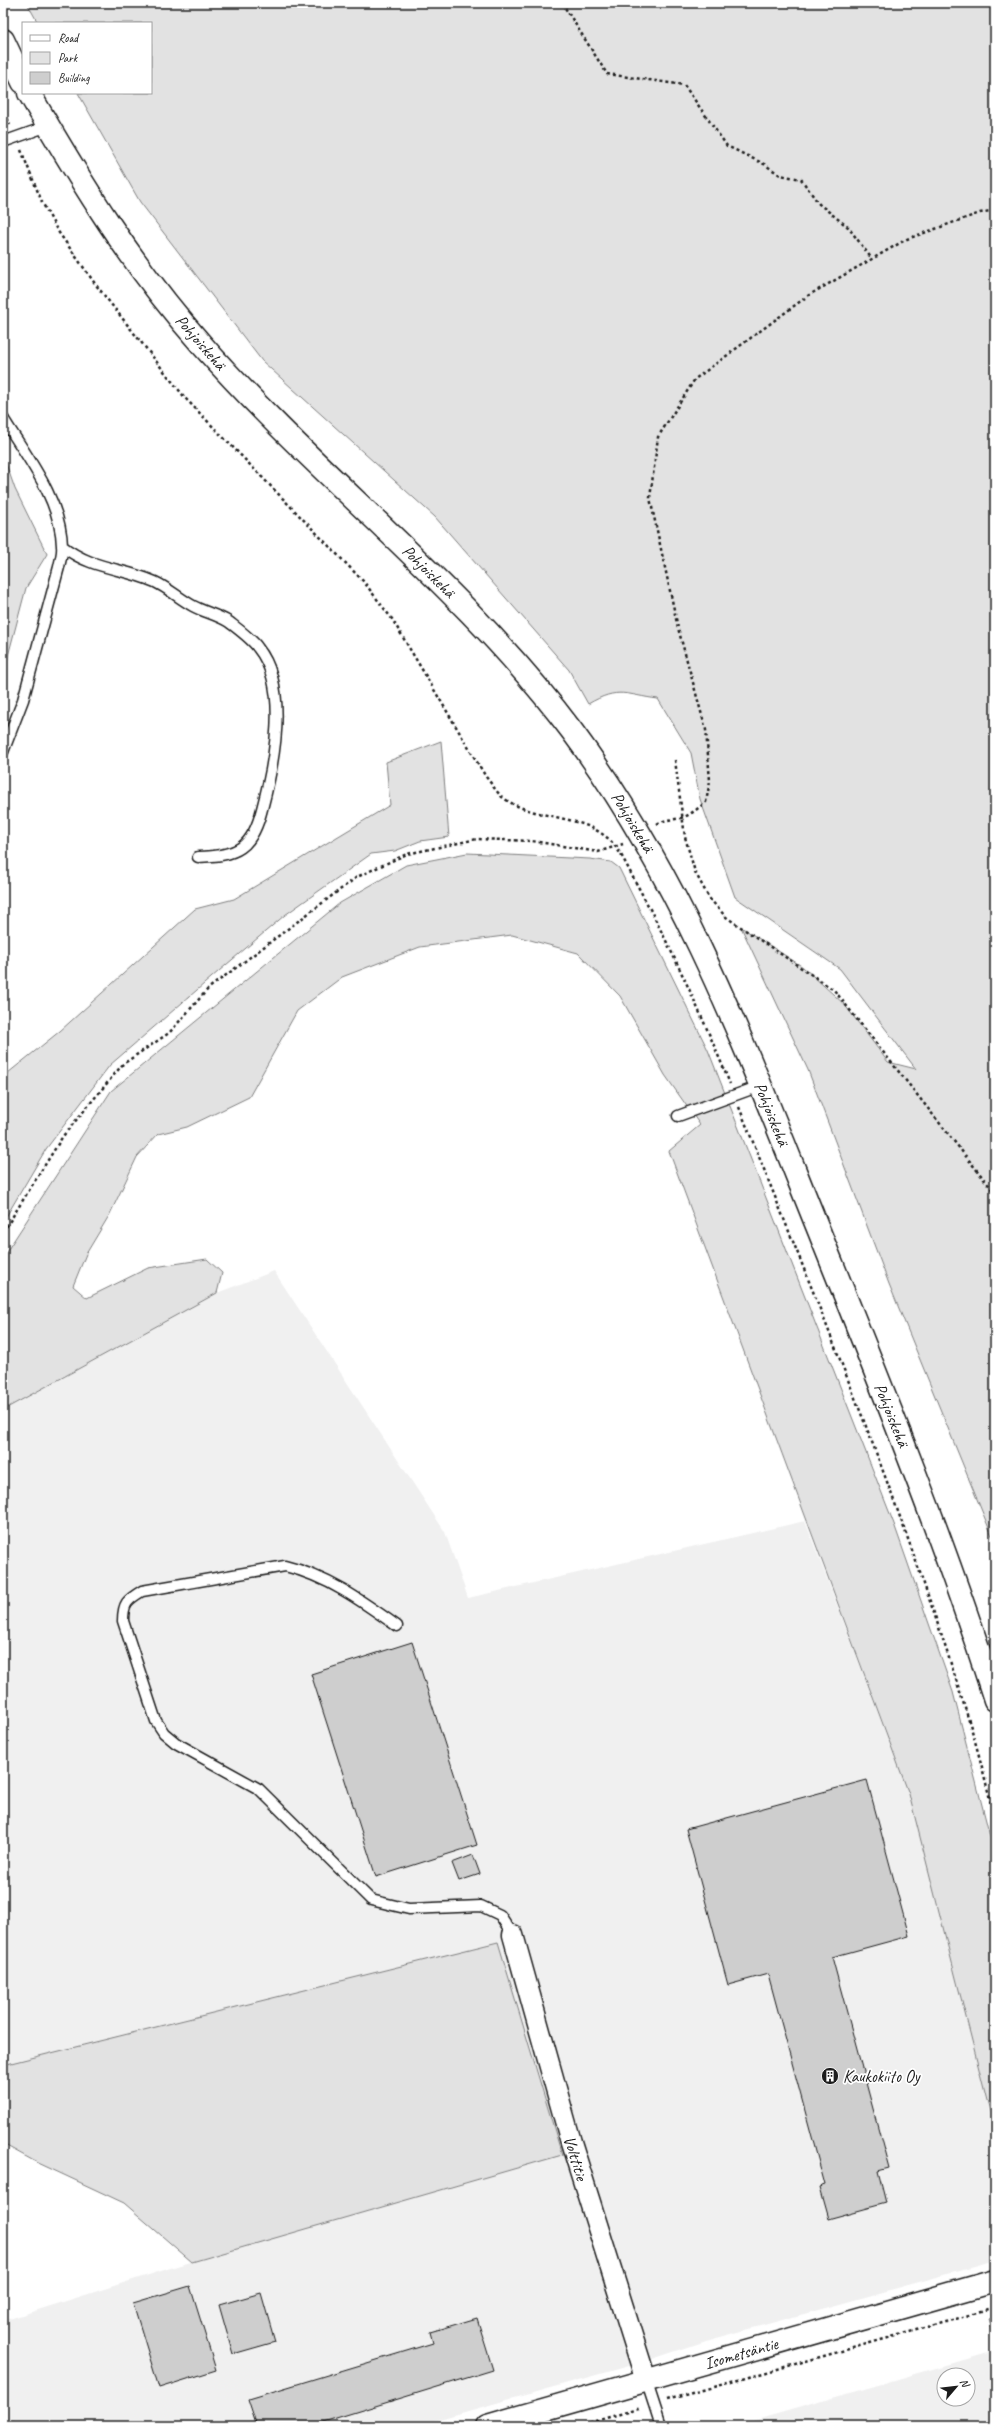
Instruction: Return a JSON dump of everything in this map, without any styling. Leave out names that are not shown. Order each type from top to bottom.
[{"type":"main road","points":[[3,40],[22,80]]},
{"type":"main road","name":"Pohjoiskehä","points":[[30,94],[88,194],[139,268],[203,346],[284,430],[487,628],[569,728],[617,795],[677,898],[702,949],[760,1086],[902,1440],[950,1565],[995,1700]]},
{"type":"main road","name":"Isometsäntie","points":[[487,2426],[995,2281]]},
{"type":"street","name":"Volttitie","points":[[513,1935],[571,2142],[646,2380]]},
{"type":"lane","points":[[3,142],[48,126]]},
{"type":"lane","points":[[3,418],[35,469],[52,504],[62,546],[59,567],[23,700],[3,752]]},
{"type":"lane","points":[[62,546],[77,558],[93,565],[155,582],[192,606],[228,622],[259,648],[275,683],[278,716],[268,789],[257,830],[239,850],[221,857],[198,857]]},
{"type":"lane","points":[[678,1116],[760,1086]]},
{"type":"lane","points":[[397,1626],[357,1598],[303,1570],[285,1566],[142,1591],[129,1599],[123,1608],[123,1621],[156,1721],[170,1738],[193,1754],[259,1790],[371,1900],[409,1909],[481,1906],[500,1915],[513,1935]]},
{"type":"lane","points":[[646,2380],[660,2426]]},
{"type":"path","points":[[562,3],[607,74],[684,85],[727,146],[764,164],[780,175],[801,179],[819,204],[848,227],[872,259]]},
{"type":"path","points":[[3,107],[42,202],[57,230],[96,284],[186,398],[364,582],[392,619],[486,777],[501,796],[519,807],[589,827],[606,836],[616,848],[662,932],[711,1036],[878,1455],[924,1583],[970,1723],[995,1820]]},
{"type":"path","points":[[681,818],[692,813],[706,802],[710,781],[706,730],[678,628],[650,498],[658,437],[695,379],[809,295],[907,239],[980,213],[995,210]]},
{"type":"path","points":[[675,760],[681,818],[695,872],[709,898],[726,917],[834,990],[995,1194]]},
{"type":"path","points":[[3,1232],[63,1136],[123,1064],[169,1033],[209,988],[357,877],[407,854],[478,839],[532,841],[598,852],[616,848]]},
{"type":"path","points":[[578,2426],[995,2308]]},
{"type":"shaded area","points":[[274,1271],[445,1532],[468,1598],[805,1521],[909,1794],[995,2131],[995,2261],[706,2341],[646,2361],[415,2426],[3,2426],[3,2321],[177,2266],[562,2155],[498,1942],[3,2065],[3,1410],[217,1293]]},
{"type":"shaded area","points":[[995,2351],[995,2426],[735,2426],[936,2368],[936,2407],[976,2407],[976,2367],[940,2367]]},
{"type":"green space","points":[[27,3],[995,3],[995,1543],[889,1284],[808,1070],[741,927],[803,967],[844,1004],[888,1062],[916,1069],[840,969],[735,897],[700,799],[691,753],[658,699],[615,693],[599,698],[588,704],[569,670],[435,517],[262,361],[140,202],[79,94],[152,94],[152,22],[37,22]]},
{"type":"green space","points":[[3,455],[15,489],[47,554],[26,588],[8,656],[3,699]]},
{"type":"green space","points":[[441,741],[449,837],[420,841],[395,851],[371,854],[285,915],[110,1065],[46,1149],[3,1222],[3,1077],[60,1031],[195,909],[234,899],[390,805],[386,762]]},
{"type":"green space","points":[[467,853],[590,859],[611,862],[619,868],[708,1050],[894,1524],[953,1692],[995,1856],[995,2131],[909,1794],[669,1151],[700,1125],[665,1075],[620,996],[578,953],[512,935],[420,947],[342,977],[297,1011],[249,1097],[187,1127],[158,1134],[137,1157],[110,1214],[86,1254],[73,1286],[87,1298],[148,1268],[207,1259],[222,1273],[217,1293],[3,1410],[3,1257],[111,1091],[340,903],[406,865]]},
{"type":"green space","points":[[498,1942],[562,2155],[192,2262],[124,2203],[34,2161],[3,2144],[3,2065]]},
{"type":"green space","points":[[995,2317],[995,2341],[988,2319]]},
{"type":"building","points":[[412,1642],[477,1845],[376,1877],[311,1674]]},
{"type":"building","name":"Kaukokiito Oy","points":[[867,1780],[909,1936],[832,1957],[889,2168],[878,2171],[886,2203],[828,2219],[819,2187],[825,2185],[768,1974],[728,1985],[686,1829]]},
{"type":"building","points":[[473,1855],[480,1874],[459,1881],[452,1863]]},
{"type":"building","points":[[190,2286],[216,2370],[159,2388],[133,2303]]},
{"type":"building","points":[[261,2293],[275,2342],[233,2354],[219,2305]]},
{"type":"building","points":[[477,2318],[493,2370],[310,2426],[257,2426],[248,2399],[433,2343],[430,2332]]},
{"type":"building","points":[[14,2422],[15,2426],[3,2426],[3,2425]]},
{"type":"place","name":"Kaukokiito Oy","points":[[830,2076]]}]
